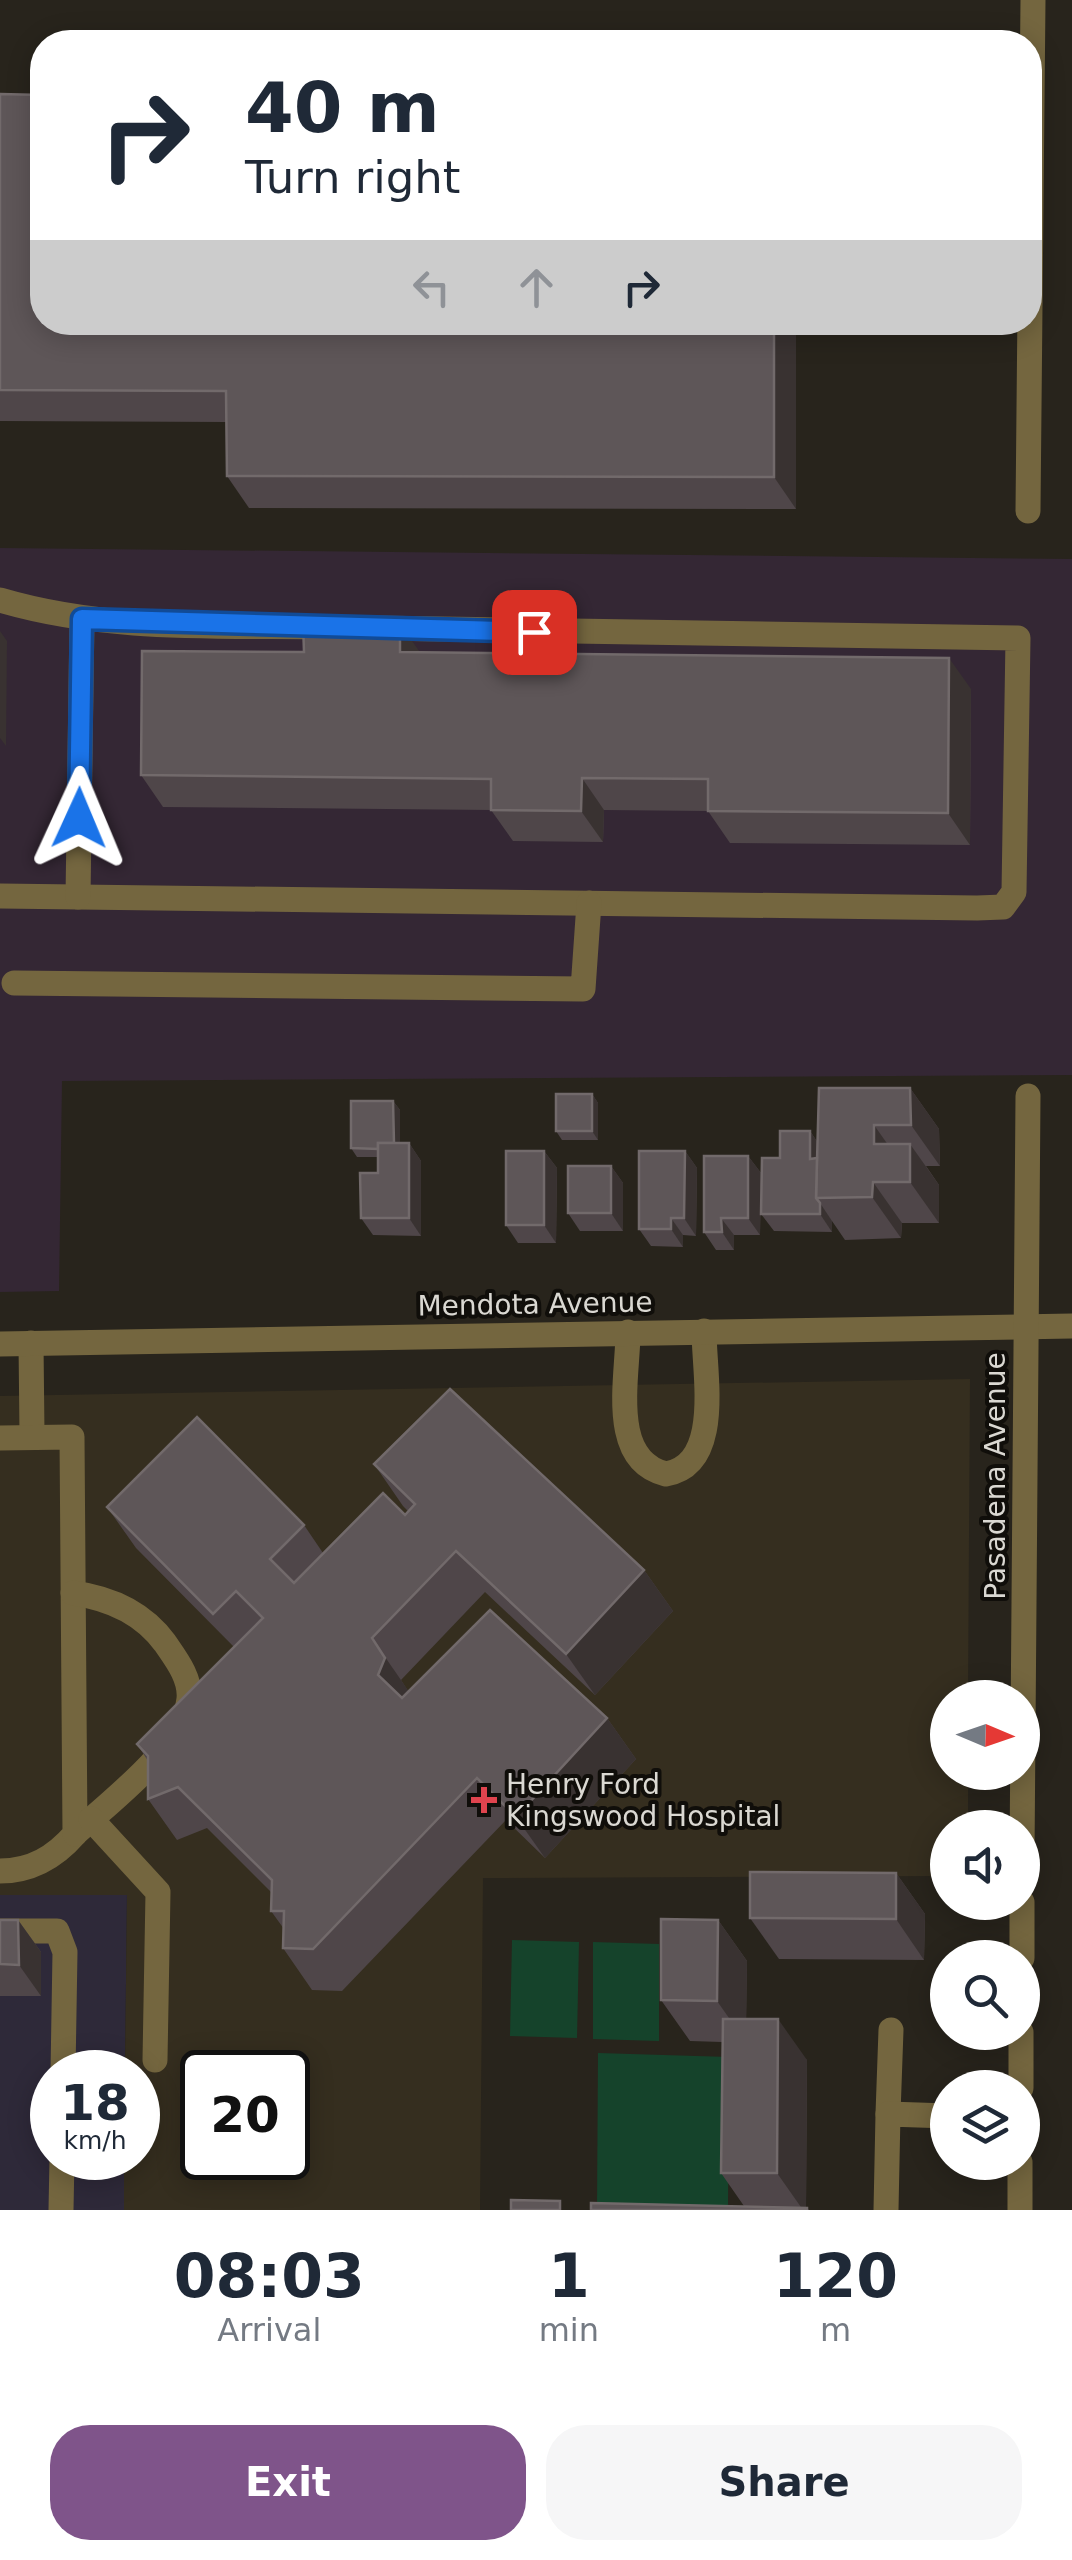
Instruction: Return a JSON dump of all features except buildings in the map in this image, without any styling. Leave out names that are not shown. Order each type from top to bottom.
[{"type":"street","points":[[1033,0],[1033,30]]},
{"type":"street","points":[[1028,511],[1030,335]]},
{"type":"street","points":[[0,600],[110,623],[1018,638],[1014,892],[1003,907],[0,896]]},
{"type":"street","points":[[78,897],[82,619]]},
{"type":"street","points":[[14,983],[583,989],[589,904]]},
{"type":"street","name":"Pasadena Avenue","points":[[1022,1810],[1028,1096]]},
{"type":"street","name":"Mendota Avenue","points":[[0,1344],[1072,1326]]},
{"type":"street","points":[[628,1332],[627,1433],[637,1457],[666,1474],[681,1472],[694,1462],[704,1435],[704,1332]]},
{"type":"street","points":[[31,1343],[32,1434]]},
{"type":"street","points":[[0,1438],[32,1434],[72,1437],[73,1593],[83,1826],[158,1892],[155,2050]]},
{"type":"street","points":[[0,1871],[15,1871],[55,1857],[178,1730],[189,1698],[183,1669],[152,1626],[105,1598],[73,1593]]},
{"type":"street","points":[[0,1931],[58,1931],[65,1952],[63,2050]]},
{"type":"street","points":[[886,2210],[891,2030]]},
{"type":"street","points":[[888,2114],[930,2115]]},
{"type":"street","points":[[61,2210],[62,2180]]},
{"type":"street","points":[[1020,2180],[1020,2210]]},
{"type":"shaded area","points":[[0,548],[1072,559],[1072,1075],[62,1081],[59,1291],[0,1292]]},
{"type":"shaded area","name":"Henry Ford Kingswood Hospital","points":[[970,1379],[968,1680],[930,1680],[930,1790],[968,1790],[968,1810],[930,1810],[930,1876],[483,1878],[480,2210],[124,2210],[124,2180],[160,2180],[160,2050],[125,2050],[127,1895],[0,1895],[0,1396]]},
{"type":"shaded area","points":[[0,1895],[127,1895],[125,2050],[30,2050],[30,2180],[124,2180],[124,2210],[0,2210]]},
{"type":"green space","points":[[512,1940],[579,1942],[577,2038],[510,2036]]},
{"type":"green space","points":[[593,1942],[659,1944],[659,2041],[593,2039]]},
{"type":"green space","points":[[598,2053],[729,2057],[728,2210],[597,2210]]},
{"type":"place","name":"Henry Ford Kingswood Hospital","points":[[484,1800]]},
{"type":"route","points":[[79,818],[82,619],[110,623],[534,632]]}]
